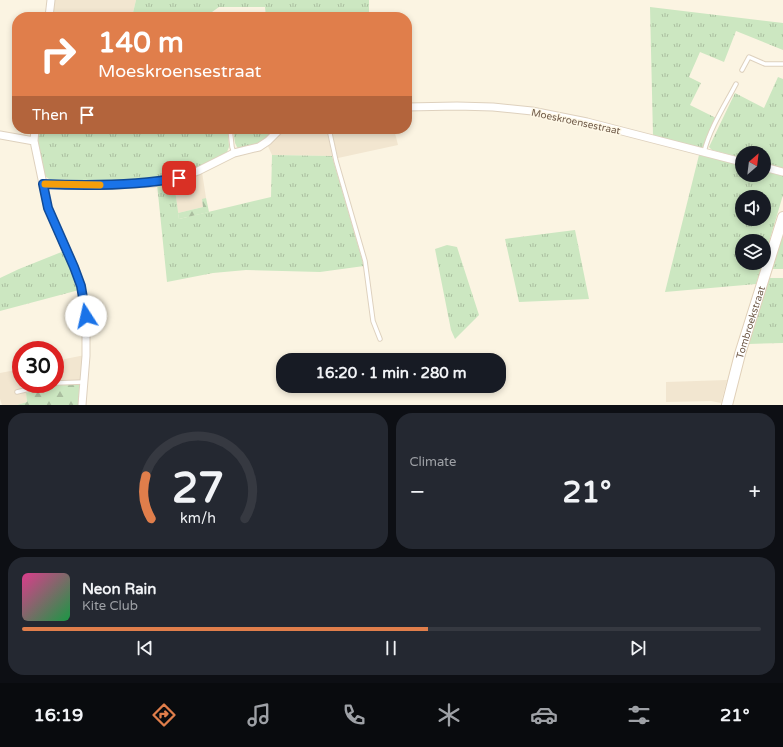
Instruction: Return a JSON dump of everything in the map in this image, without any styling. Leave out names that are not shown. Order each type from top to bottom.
[{"type":"street","points":[[50,12],[51,0]]},
{"type":"street","name":"Moeskroensestraat","points":[[412,107],[493,107],[532,111],[587,122],[735,160]]},
{"type":"street","points":[[35,134],[34,141],[48,208],[81,286],[86,316],[86,356],[82,405]]},
{"type":"street","points":[[43,184],[117,185],[153,183],[179,178],[198,171],[234,153],[259,147],[275,134]]},
{"type":"street","points":[[0,135],[34,141]]},
{"type":"street","points":[[771,169],[783,172]]},
{"type":"street","name":"Tombroekstraat","points":[[728,405],[740,354],[783,217]]},
{"type":"lane","points":[[742,70],[749,56],[766,64],[783,64]]},
{"type":"lane","points":[[704,152],[736,84]]},
{"type":"lane","points":[[231,134],[234,153]]},
{"type":"lane","points":[[330,134],[336,161],[365,261],[373,321],[380,338]]},
{"type":"lane","points":[[64,383],[84,382]]},
{"type":"shaded area","points":[[53,0],[136,0],[133,12],[52,12]]},
{"type":"shaded area","points":[[279,134],[328,134],[332,156],[272,155],[267,144]]},
{"type":"shaded area","points":[[332,134],[395,134],[398,145],[338,158]]},
{"type":"shaded area","points":[[202,172],[206,198],[202,200],[203,207],[178,213],[174,182]]},
{"type":"shaded area","points":[[85,355],[82,386],[64,385],[64,359]]},
{"type":"shaded area","points":[[12,371],[12,393],[26,393],[27,402],[17,405],[2,405],[0,399],[0,373]]},
{"type":"shaded area","points":[[727,380],[721,403],[711,401],[666,402],[666,382]]},
{"type":"green space","points":[[136,0],[369,0],[369,12],[266,12],[265,7],[219,7],[212,12],[133,12]]},
{"type":"green space","points":[[650,7],[783,23],[783,50],[736,31],[724,62],[700,52],[689,77],[701,83],[690,105],[716,118],[702,148],[653,136]]},
{"type":"green space","points":[[778,77],[783,79],[783,169],[771,166],[771,146],[735,146],[735,156],[712,150],[709,147],[735,93],[764,108]]},
{"type":"green space","points":[[38,134],[228,134],[229,147],[227,152],[210,162],[173,177],[120,183],[55,182],[46,177],[44,174],[41,165]]},
{"type":"green space","points":[[234,134],[270,134],[258,143],[250,146],[238,149],[235,143]]},
{"type":"green space","points":[[272,155],[332,156],[364,266],[320,272],[246,270],[213,273],[167,282],[157,184],[174,182],[179,219],[271,197]]},
{"type":"green space","points":[[699,155],[735,163],[735,182],[771,182],[771,173],[783,176],[783,195],[771,235],[771,234],[735,234],[735,270],[761,270],[756,284],[665,292]]},
{"type":"green space","points":[[206,198],[209,212],[179,219],[178,213],[203,207],[202,199]]},
{"type":"green space","points":[[575,230],[589,299],[519,302],[505,239]]},
{"type":"green space","points":[[783,230],[783,269],[771,269]]},
{"type":"green space","points":[[447,245],[457,247],[479,315],[455,339],[451,330],[435,249]]},
{"type":"green space","points":[[64,251],[75,273],[79,290],[0,311],[0,278]]},
{"type":"green space","points":[[768,278],[783,278],[783,343],[748,344]]},
{"type":"green space","points":[[64,383],[82,386],[79,405],[17,405],[27,402],[26,393],[64,393]]},
{"type":"slow traffic","points":[[45,184],[100,185]]},
{"type":"route","points":[[86,316],[81,286],[74,267],[52,220],[45,197],[43,184],[117,185],[153,183],[179,178]]}]
